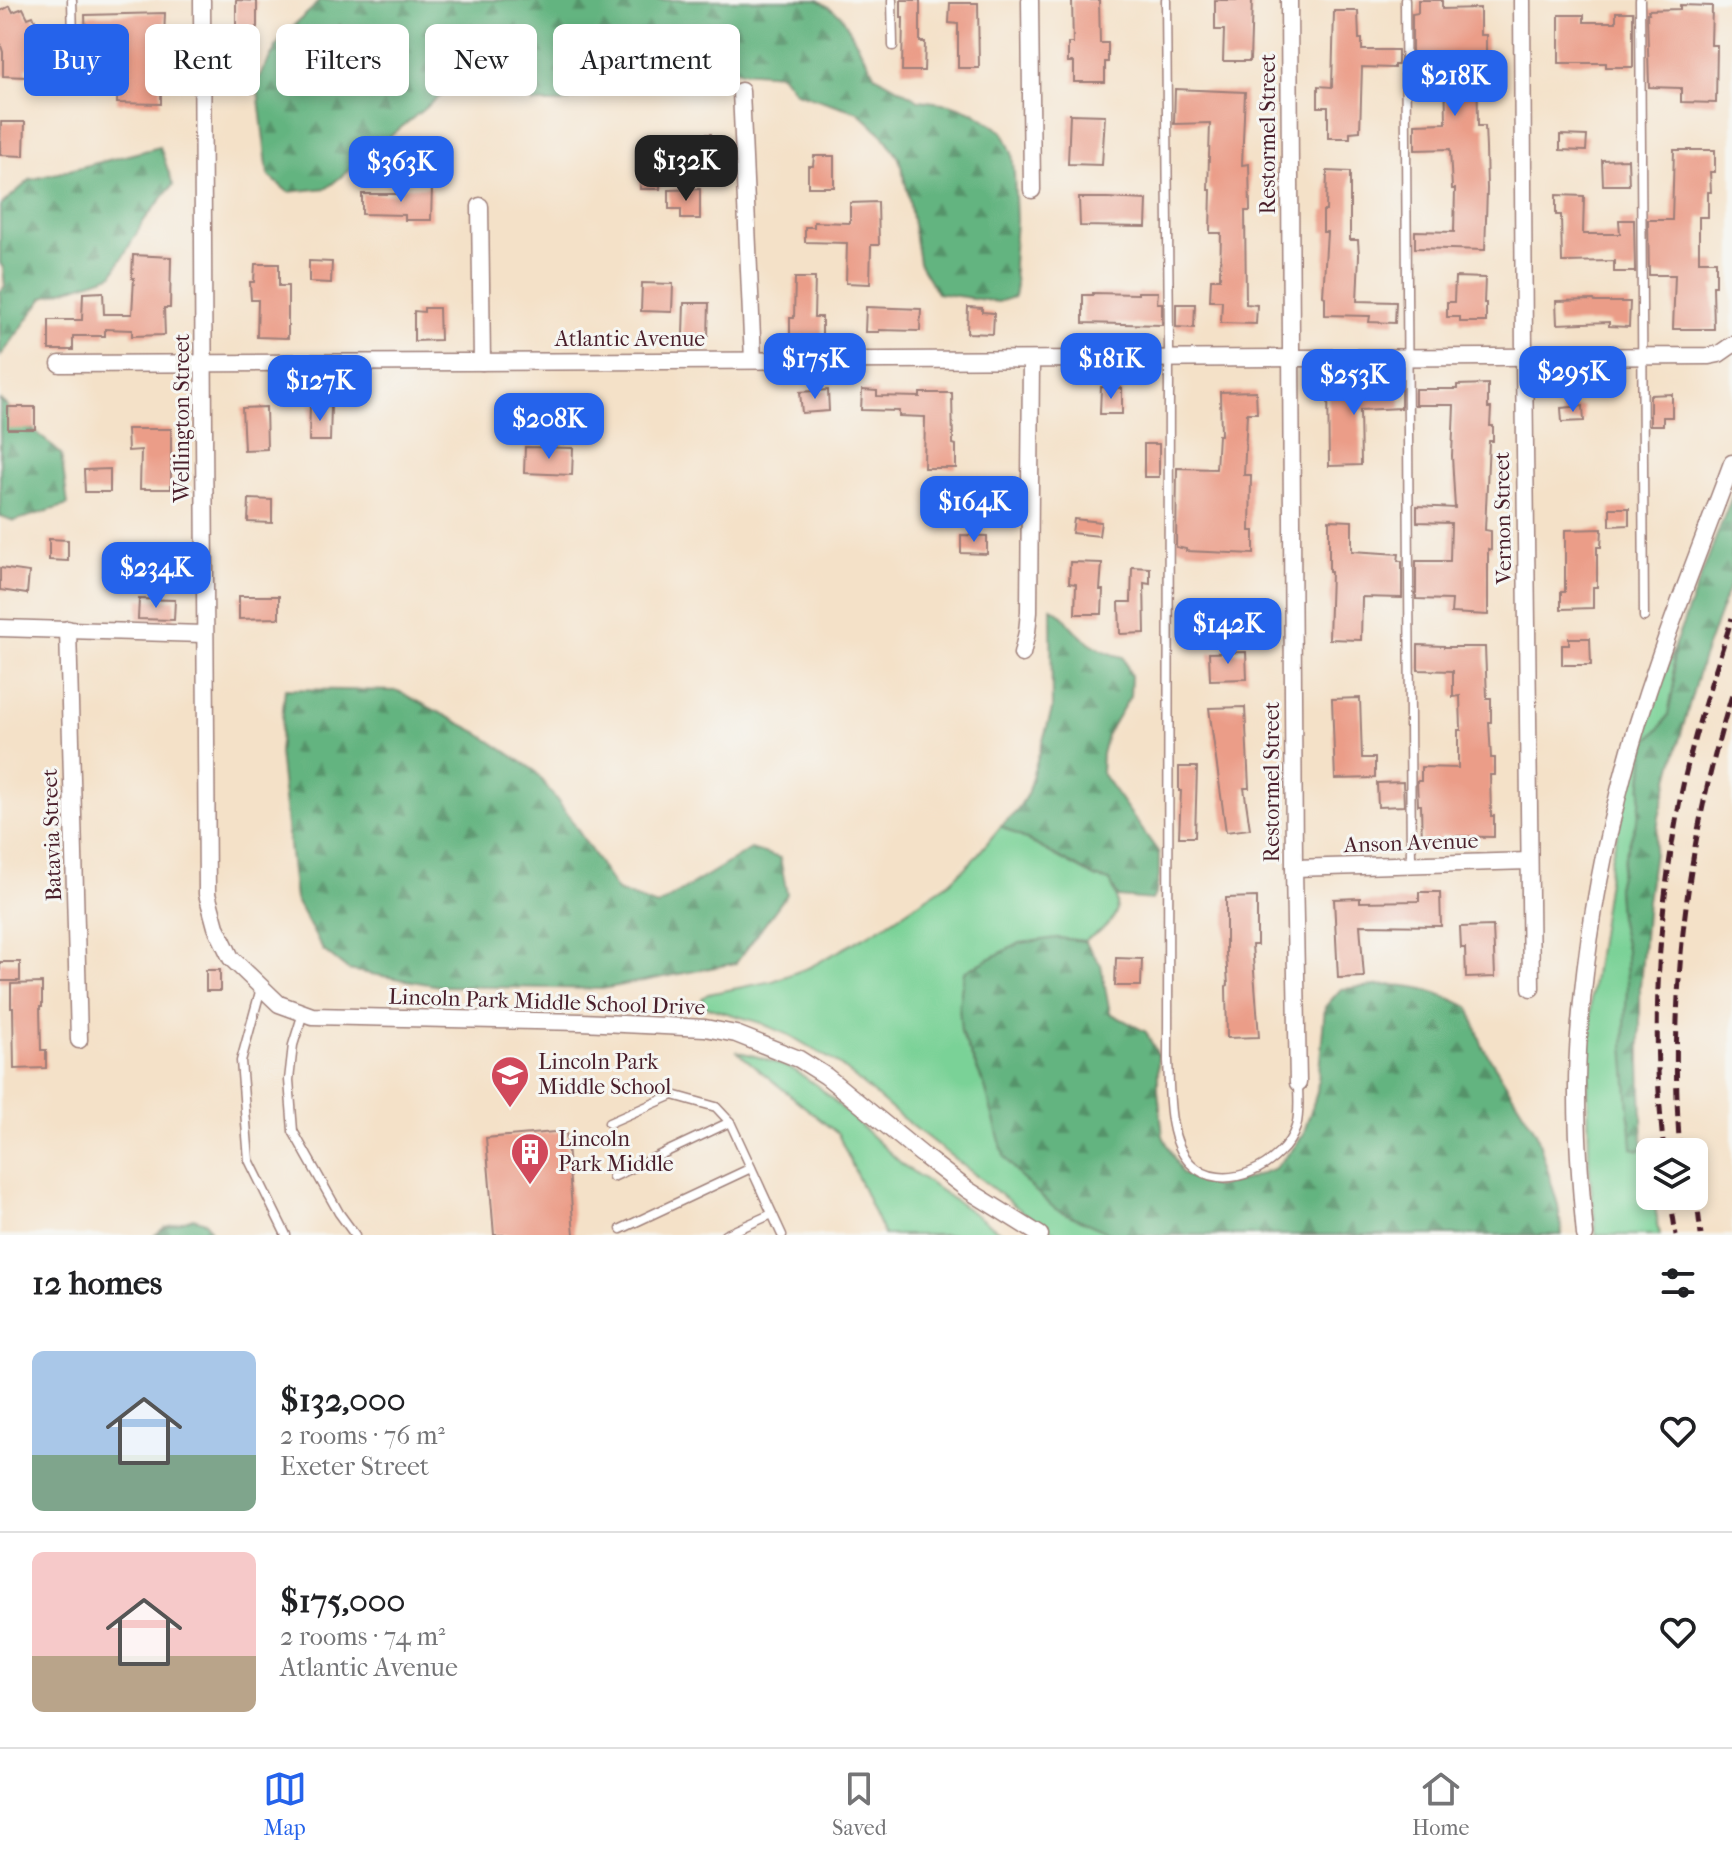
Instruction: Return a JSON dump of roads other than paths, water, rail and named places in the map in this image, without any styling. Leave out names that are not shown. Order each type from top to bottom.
[{"type":"street","name":"Wellington Street","points":[[202,0],[203,634],[207,894],[216,927],[231,958],[279,1004]]},
{"type":"street","points":[[1030,0],[1032,190]]},
{"type":"street","name":"Restormel Street","points":[[1289,0],[1298,1083]]},
{"type":"street","name":"Vernon Street","points":[[1522,0],[1531,988]]},
{"type":"street","points":[[741,91],[753,360]]},
{"type":"street","points":[[480,206],[482,362]]},
{"type":"street","name":"Atlantic Avenue","points":[[60,364],[1709,356],[1730,348]]},
{"type":"street","points":[[1022,654],[1029,612],[1031,360]]},
{"type":"street","points":[[1585,1235],[1578,1108],[1579,1038],[1596,900],[1618,795],[1646,698],[1732,463]]},
{"type":"street","points":[[0,628],[203,634]]},
{"type":"street","name":"Batavia Street","points":[[68,629],[79,1040]]},
{"type":"street","name":"Anson Avenue","points":[[1294,868],[1529,861]]},
{"type":"street","name":"Lincoln Park Middle School Drive","points":[[279,1004],[312,1016],[582,1022],[705,1028],[736,1034],[799,1059],[826,1076],[968,1190],[1040,1235]]},
{"type":"lane","points":[[72,0],[73,24]]},
{"type":"lane","points":[[892,0],[893,46]]},
{"type":"lane","points":[[1166,0],[1168,1061],[1171,1119],[1176,1138],[1190,1164],[1214,1177],[1229,1177],[1250,1173],[1269,1163],[1281,1152],[1295,1128],[1298,1083]]},
{"type":"lane","points":[[1405,0],[1411,866]]},
{"type":"lane","points":[[1640,0],[1644,617]]},
{"type":"lane","points":[[262,988],[241,1061],[249,1160],[286,1235]]},
{"type":"lane","points":[[303,1013],[293,1045],[289,1080],[293,1131],[339,1213],[355,1235]]},
{"type":"lane","points":[[609,1123],[673,1095],[716,1107],[730,1122],[782,1235]]},
{"type":"lane","points":[[613,1177],[730,1122]]},
{"type":"lane","points":[[621,1229],[751,1168]]},
{"type":"lane","points":[[725,1235],[772,1214]]},
{"type":"railway","points":[[1663,1138],[1657,1019],[1666,887],[1691,754],[1732,618]]},
{"type":"railway","points":[[1679,1138],[1677,1036],[1684,921],[1703,807],[1732,695]]},
{"type":"railway","points":[[1672,1210],[1676,1235]]},
{"type":"railway","points":[[1698,1210],[1701,1235]]},
{"type":"place","name":"Lincoln Park Middle School","points":[[510,1109]]},
{"type":"place","name":"Lincoln Park Middle","points":[[530,1186]]}]
